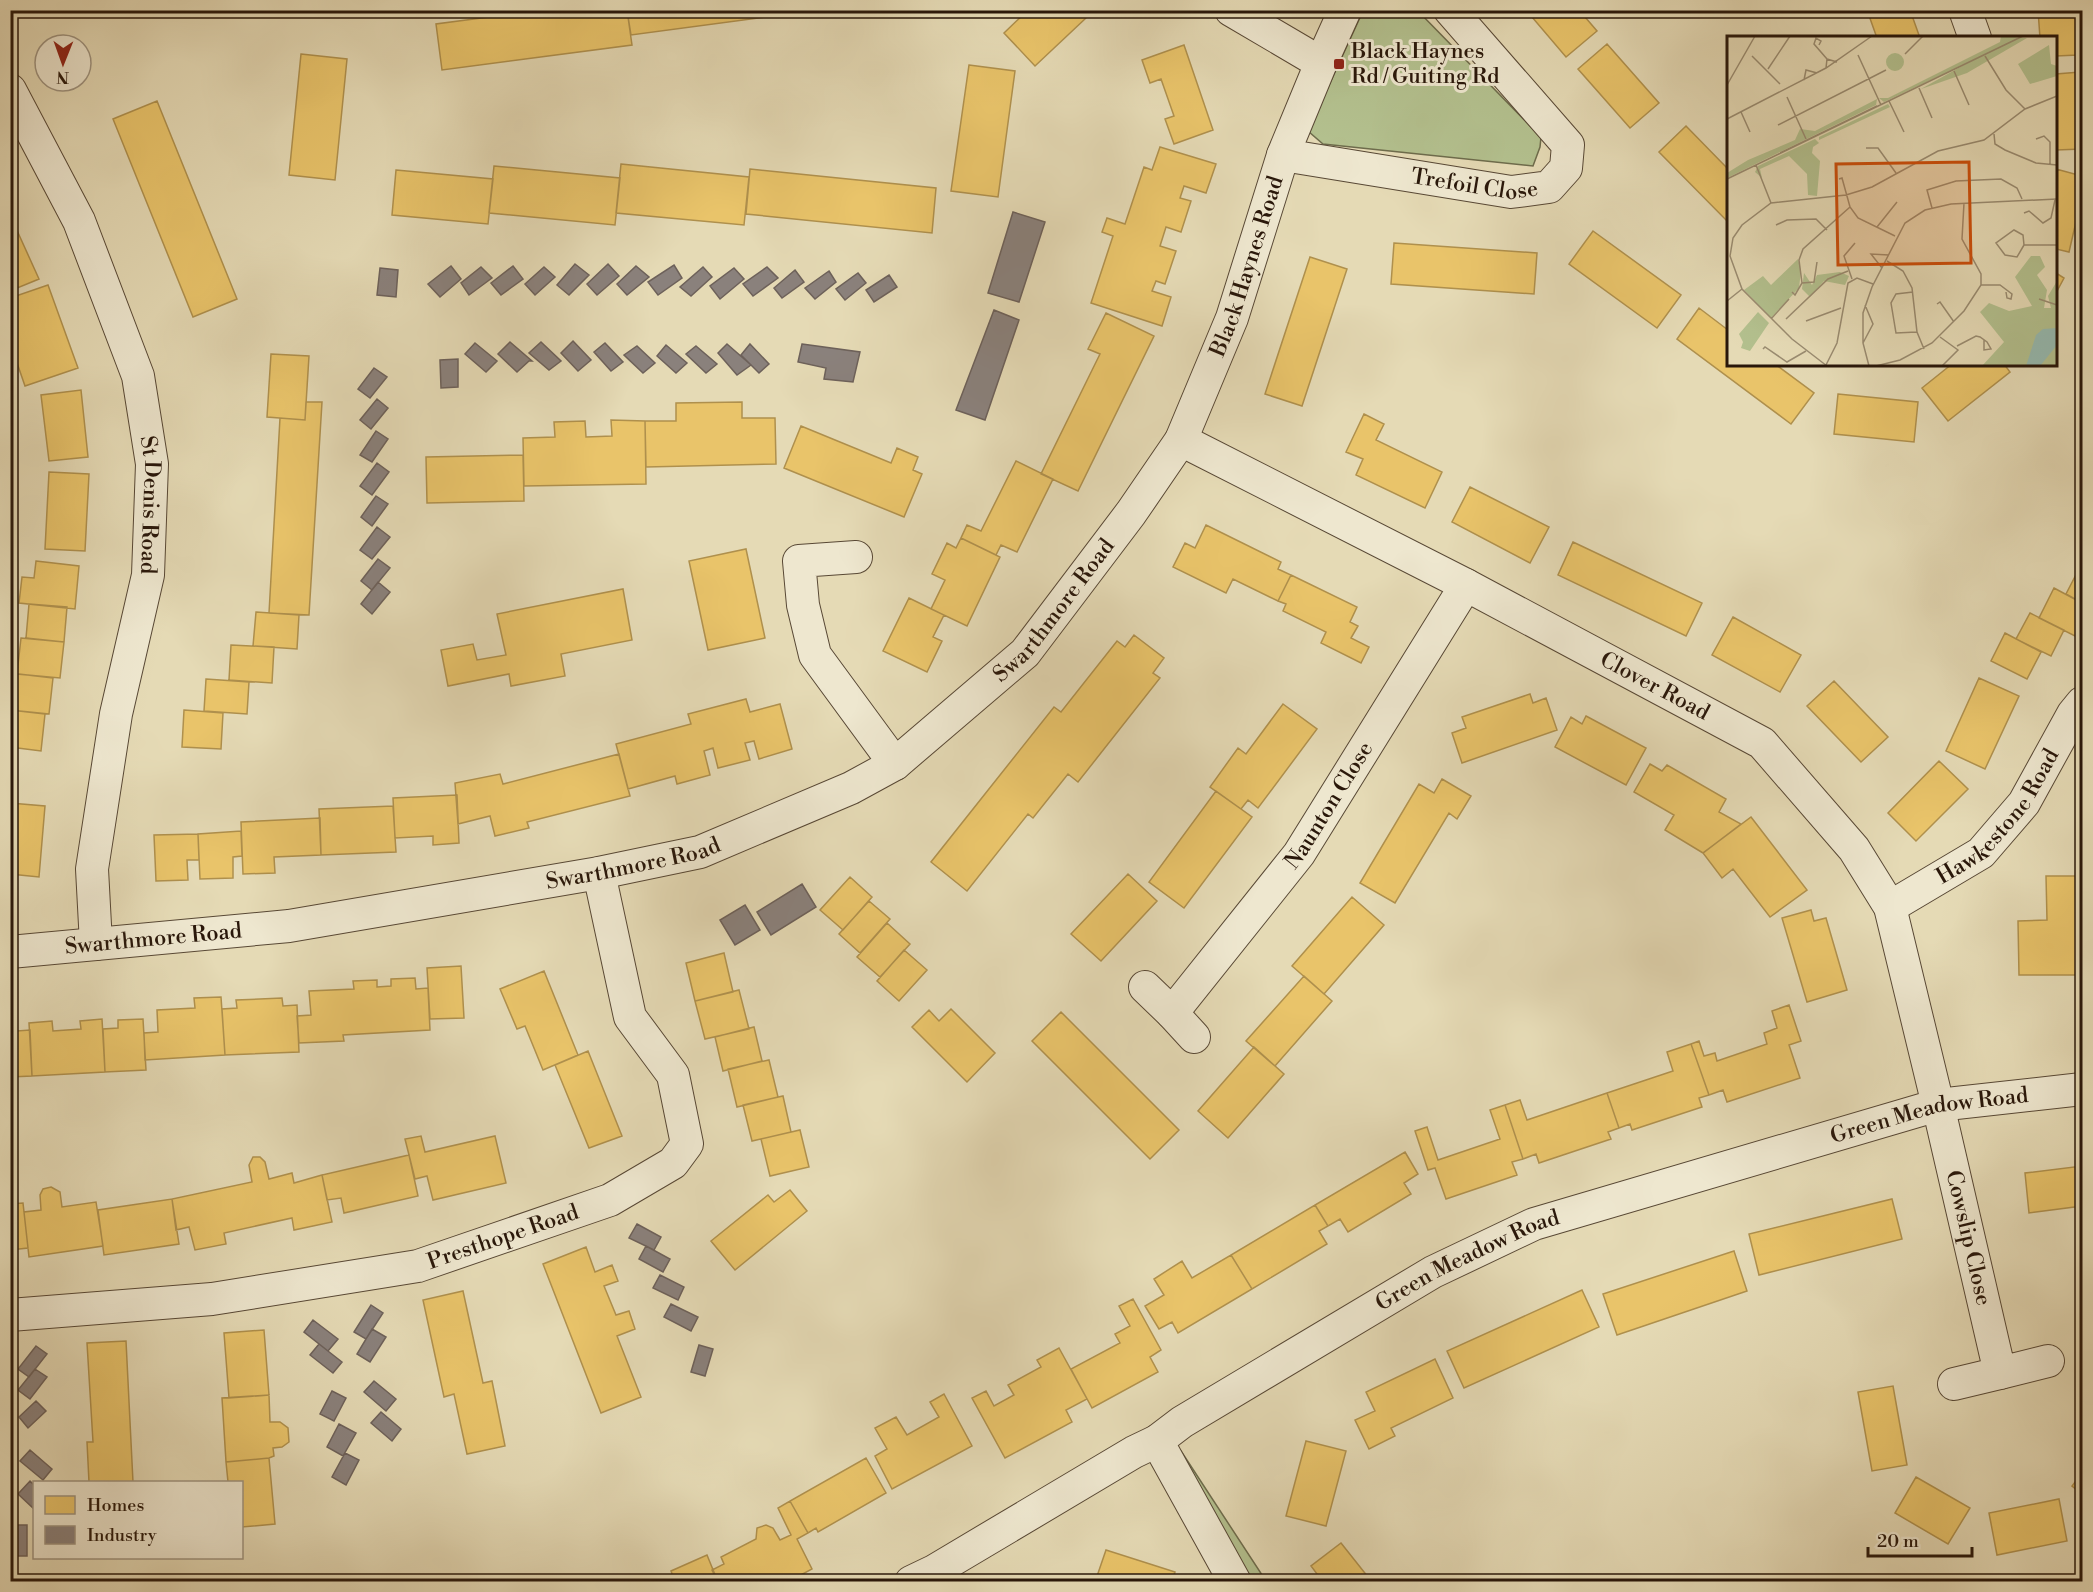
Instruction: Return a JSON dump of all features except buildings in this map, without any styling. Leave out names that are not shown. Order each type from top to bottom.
[{"type":"street","points":[[1231,10],[1321,63]]},
{"type":"street","name":"Black Haynes Road","points":[[1131,513],[1181,440],[1232,318],[1283,155],[1321,63],[1346,10]]},
{"type":"street","name":"Trefoil Close","points":[[1283,155],[1511,192],[1549,187],[1566,168],[1568,144],[1450,10]]},
{"type":"street","points":[[1965,10],[1974,36]]},
{"type":"street","name":"St Denis Road","points":[[10,90],[79,221],[138,376],[152,464],[148,575],[116,714],[92,869],[96,944]]},
{"type":"street","name":"Clover Road","points":[[1181,440],[1466,585],[1762,743],[1854,849],[1890,907],[1938,1105]]},
{"type":"street","name":"Swarthmore Road","points":[[10,952],[289,926],[599,873],[699,852],[851,788],[895,764],[1025,653],[1131,513]]},
{"type":"street","points":[[856,557],[799,561],[803,605],[815,655],[895,764]]},
{"type":"street","name":"Naunton Close","points":[[1172,1013],[1299,854],[1466,585]]},
{"type":"street","name":"Hawkestone Road","points":[[1890,907],[1981,853],[2024,803],[2073,714],[2082,703]]},
{"type":"street","name":"Presthope Road","points":[[10,1315],[212,1299],[418,1266],[609,1200],[673,1162],[687,1144],[673,1075],[630,1017],[599,873]]},
{"type":"street","points":[[1145,987],[1194,1037]]},
{"type":"street","name":"Green Meadow Road","points":[[911,1581],[934,1571],[1134,1452],[1157,1442],[1182,1422],[1433,1272],[1534,1224],[1938,1105],[2082,1089]]},
{"type":"street","name":"Cowslip Close","points":[[1938,1105],[2000,1372]]},
{"type":"street","points":[[1954,1384],[2048,1361]]},
{"type":"street","points":[[1157,1442],[1235,1581]]},
{"type":"green space","points":[[1417,10],[1541,137],[1533,166],[1323,144],[1308,131],[1363,11]]},
{"type":"green space","points":[[1181,1451],[1266,1581],[1243,1581],[1172,1458]]},
{"type":"place","name":"Black Haynes Rd / Guiting Rd","points":[[1339,64]]}]
